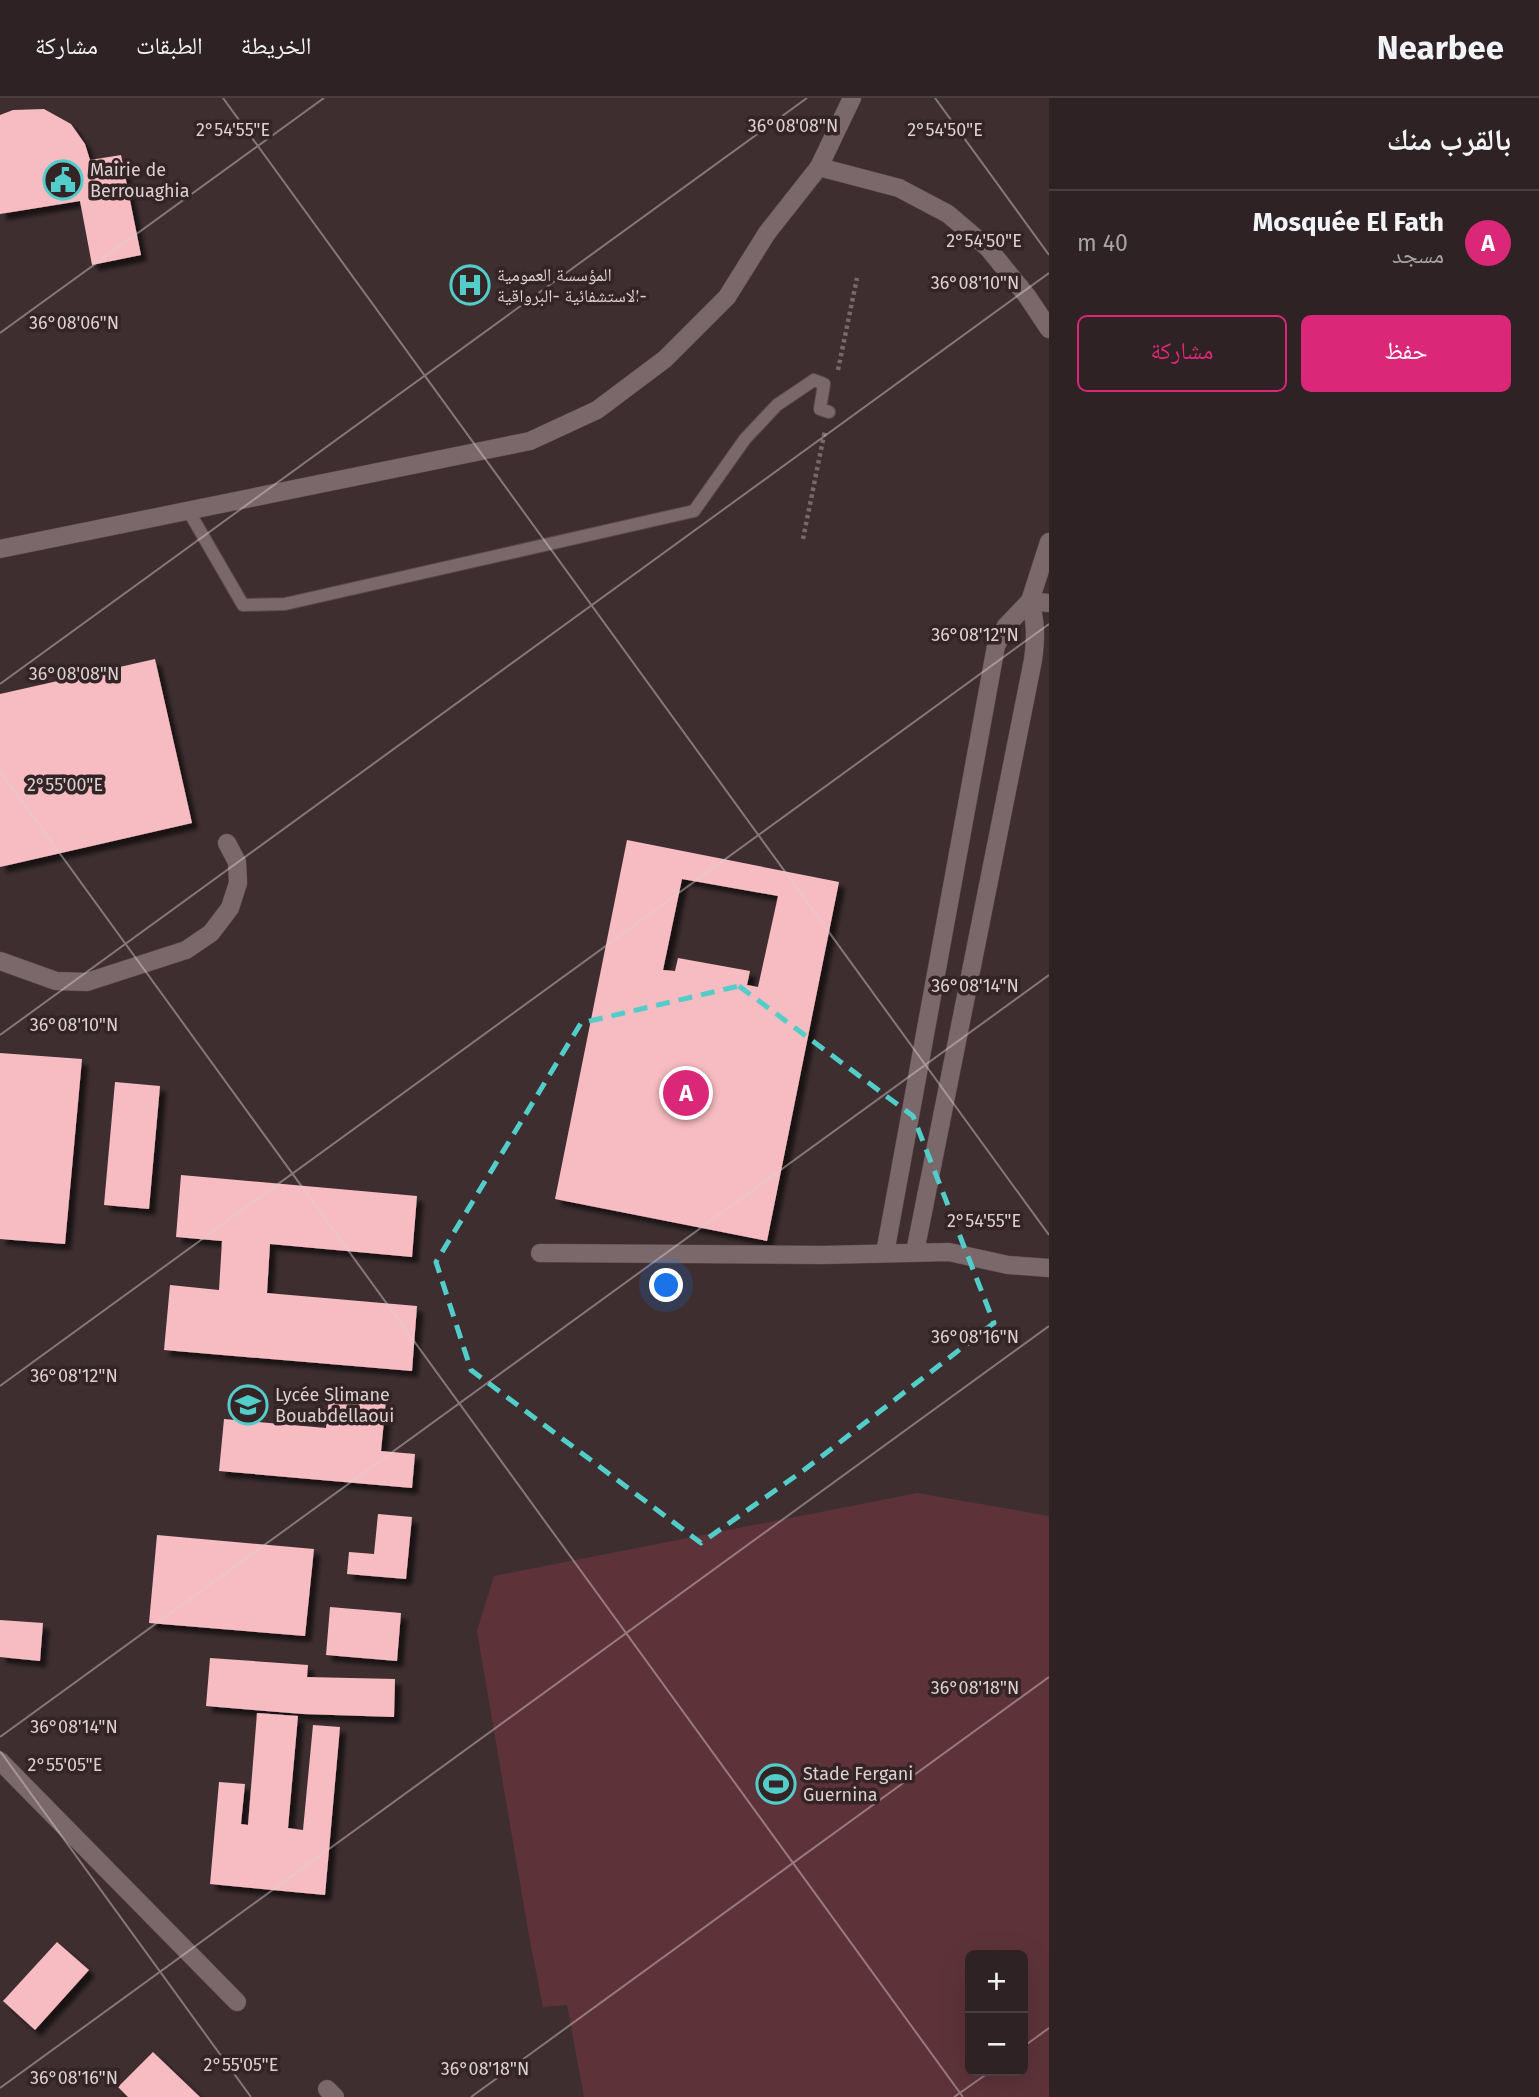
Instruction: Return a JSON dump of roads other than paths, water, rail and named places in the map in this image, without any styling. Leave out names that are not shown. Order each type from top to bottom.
[{"type":"street","points":[[0,549],[530,440],[597,410],[665,359],[727,298],[767,233],[819,167],[852,98]]},
{"type":"street","points":[[819,167],[900,188],[948,214],[988,248],[1027,296],[1049,330]]},
{"type":"street","points":[[885,1254],[996,646],[1006,626],[1030,601],[1049,542]]},
{"type":"street","points":[[1030,601],[1049,603]]},
{"type":"street","points":[[915,1252],[1033,660],[1036,628],[1030,601]]},
{"type":"street","points":[[0,961],[56,981],[87,982],[186,950],[211,933],[230,908],[238,883],[237,862],[227,843]]},
{"type":"street","points":[[540,1254],[949,1252],[1008,1265],[1049,1268]]},
{"type":"street","points":[[0,1760],[237,2002]]},
{"type":"lane","points":[[188,510],[243,605],[285,604],[694,510],[746,439],[777,405],[814,380],[824,384],[820,409],[829,412]]},
{"type":"place","name":"Mairie de Berrouaghia","points":[[63,180]]},
{"type":"place","name":"المؤسسة العمومية الاستشفائية -البرواقية-","points":[[470,285]]},
{"type":"place","name":"Mosquée El Fath","points":[[686,1093]]},
{"type":"place","name":"Lycée Slimane Bouabdellaoui","points":[[248,1405]]},
{"type":"place","name":"Stade Fergani Guernina","points":[[776,1784]]}]
